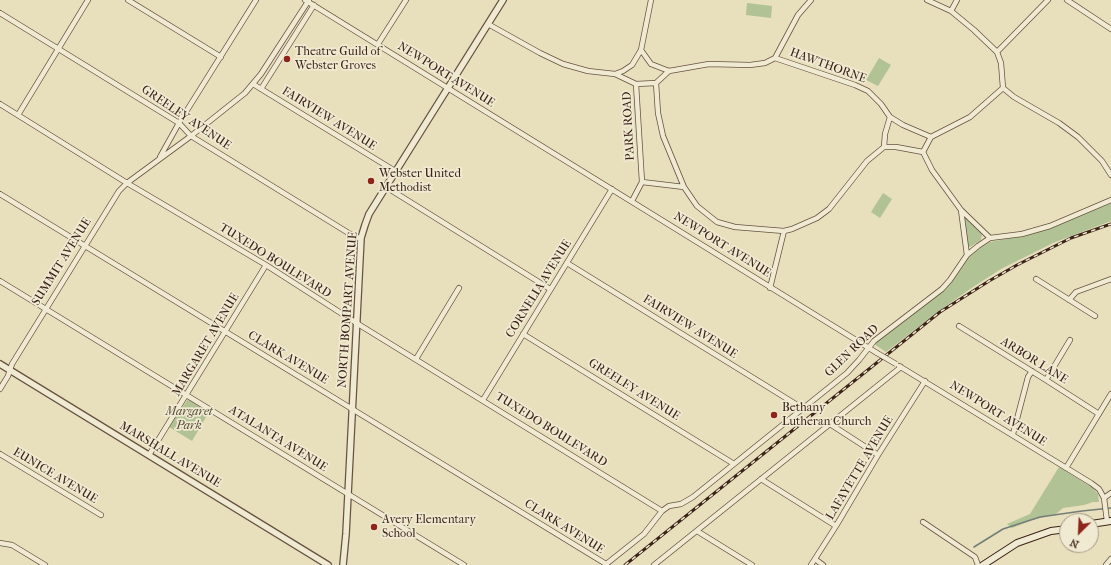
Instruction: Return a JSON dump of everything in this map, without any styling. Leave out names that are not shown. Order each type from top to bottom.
[{"type":"main road","points":[[1099,523],[1109,521]]},
{"type":"main road","points":[[982,565],[1017,543],[1059,530]]},
{"type":"street","points":[[18,115],[88,0]]},
{"type":"street","points":[[128,0],[221,56]]},
{"type":"street","name":"SUMMIT AVENUE","points":[[158,160],[179,123],[256,0]]},
{"type":"street","points":[[378,44],[406,0]]},
{"type":"street","name":"NORTH BOMPART AVENUE","points":[[343,565],[362,238],[369,214],[503,0]]},
{"type":"street","points":[[488,24],[540,54],[563,64],[588,71],[615,74],[632,65],[640,50],[651,0]]},
{"type":"street","points":[[775,58],[798,16],[810,0]]},
{"type":"street","points":[[927,0],[950,11],[974,30],[997,52],[1001,63],[1003,88],[1014,97],[1059,123],[1078,137],[1102,160],[1111,175]]},
{"type":"street","points":[[950,11],[958,0]]},
{"type":"street","points":[[997,52],[1048,0]]},
{"type":"street","points":[[1067,0],[1111,29]]},
{"type":"street","name":"SUMMIT AVENUE","points":[[0,389],[8,376],[12,364],[116,194],[127,183],[237,100],[253,84],[270,61],[308,1]]},
{"type":"street","name":"NEWPORT AVENUE","points":[[308,1],[770,288],[877,353],[925,380],[1092,483],[1099,489],[1104,498]]},
{"type":"street","points":[[261,89],[314,5]]},
{"type":"street","name":"GREELEY AVENUE","points":[[0,13],[179,123],[191,136],[355,238],[362,238]]},
{"type":"street","points":[[636,84],[656,83],[669,71],[651,64],[640,50]]},
{"type":"street","name":"HAWTHORNE","points":[[669,71],[709,64],[750,65],[765,63],[775,58],[855,85],[868,91],[881,104],[890,117],[903,125],[931,137]]},
{"type":"street","name":"PARK ROAD","points":[[615,74],[636,84],[642,182]]},
{"type":"street","points":[[656,83],[658,114],[663,136],[684,187],[697,206],[717,222],[735,227],[784,231],[792,229],[817,218],[829,209],[867,161],[884,147],[896,146],[923,152]]},
{"type":"street","name":"FAIRVIEW AVENUE","points":[[253,84],[395,172]]},
{"type":"street","points":[[923,152],[931,137],[970,117],[1003,88]]},
{"type":"street","name":"TUXEDO BOULEVARD","points":[[0,104],[127,183],[266,265],[358,324],[662,511]]},
{"type":"street","points":[[884,147],[885,134],[890,117]]},
{"type":"street","points":[[923,152],[932,170],[961,210],[990,238]]},
{"type":"street","points":[[632,201],[642,182],[684,187]]},
{"type":"street","points":[[386,187],[550,289]]},
{"type":"street","name":"CORNELIA AVENUE","points":[[483,400],[612,189]]},
{"type":"street","name":"CLARK AVENUE","points":[[0,194],[606,565]]},
{"type":"street","name":"GLEN ROAD","points":[[662,511],[669,506],[681,504],[693,496],[847,373],[874,341],[942,289],[967,255],[978,246],[990,238],[1022,234],[1050,226],[1111,200]]},
{"type":"street","points":[[961,210],[967,255]]},
{"type":"street","points":[[770,288],[784,231]]},
{"type":"street","name":"FAIRVIEW AVENUE","points":[[567,263],[802,408]]},
{"type":"street","name":"MARGARET AVENUE","points":[[149,455],[266,265]]},
{"type":"street","points":[[1036,279],[1095,316]]},
{"type":"street","points":[[1069,300],[1076,292],[1111,279]]},
{"type":"street","name":"ATALANTA AVENUE","points":[[0,281],[464,565]]},
{"type":"street","points":[[416,359],[459,288]]},
{"type":"street","name":"ARBOR LANE","points":[[959,326],[1099,414]]},
{"type":"street","name":"GREELEY AVENUE","points":[[523,334],[734,464]]},
{"type":"street","points":[[1046,380],[1070,340]]},
{"type":"street","name":"MARSHALL AVENUE","points":[[0,364],[328,565]]},
{"type":"street","points":[[654,565],[901,367]]},
{"type":"street","points":[[1013,434],[1028,377],[1032,371]]},
{"type":"street","name":"LAFAYETTE AVENUE","points":[[811,565],[925,380]]},
{"type":"street","points":[[1066,468],[1111,394]]},
{"type":"street","points":[[830,424],[878,455]]},
{"type":"street","name":"EUNICE AVENUE","points":[[0,454],[100,515]]},
{"type":"street","points":[[761,479],[836,526]]},
{"type":"street","points":[[1109,521],[1106,514],[1104,498],[1111,493]]},
{"type":"street","points":[[606,565],[644,534],[662,511]]},
{"type":"street","points":[[923,522],[975,557],[978,565]]},
{"type":"street","points":[[697,531],[752,565]]},
{"type":"street","points":[[0,543],[12,545],[45,565]]},
{"type":"street","points":[[815,559],[823,565]]},
{"type":"street","points":[[1106,565],[1111,560]]},
{"type":"green space","points":[[747,3],[772,6],[771,18],[746,15]]},
{"type":"green space","points":[[879,58],[891,65],[878,86],[866,80]]},
{"type":"green space","points":[[883,193],[892,199],[880,218],[871,212]]},
{"type":"green space","points":[[1111,203],[1111,221],[1053,243],[1001,269],[935,314],[886,352],[874,344],[946,289],[971,254],[990,242],[1030,234],[1055,226]]},
{"type":"green space","points":[[966,218],[982,234],[981,240],[970,247],[967,245],[964,219]]},
{"type":"green space","name":"Margaret Park","points":[[188,399],[209,412],[192,441],[169,427]]},
{"type":"green space","points":[[1059,467],[1093,488],[1098,494],[1099,502],[1063,508],[1056,514],[1032,520],[1012,528],[1007,524],[1030,514]]},
{"type":"waterway","points":[[974,547],[1003,529],[1040,517],[1111,508]]},
{"type":"railway","points":[[625,565],[940,312],[1017,265],[1071,238],[1111,224]]},
{"type":"place","name":"Theatre Guild of Webster Groves","points":[[287,59]]},
{"type":"place","name":"Webster United Methodist","points":[[371,181]]},
{"type":"place","name":"Bethany Lutheran Church","points":[[774,415]]},
{"type":"place","name":"Avery Elementary School","points":[[374,527]]}]
